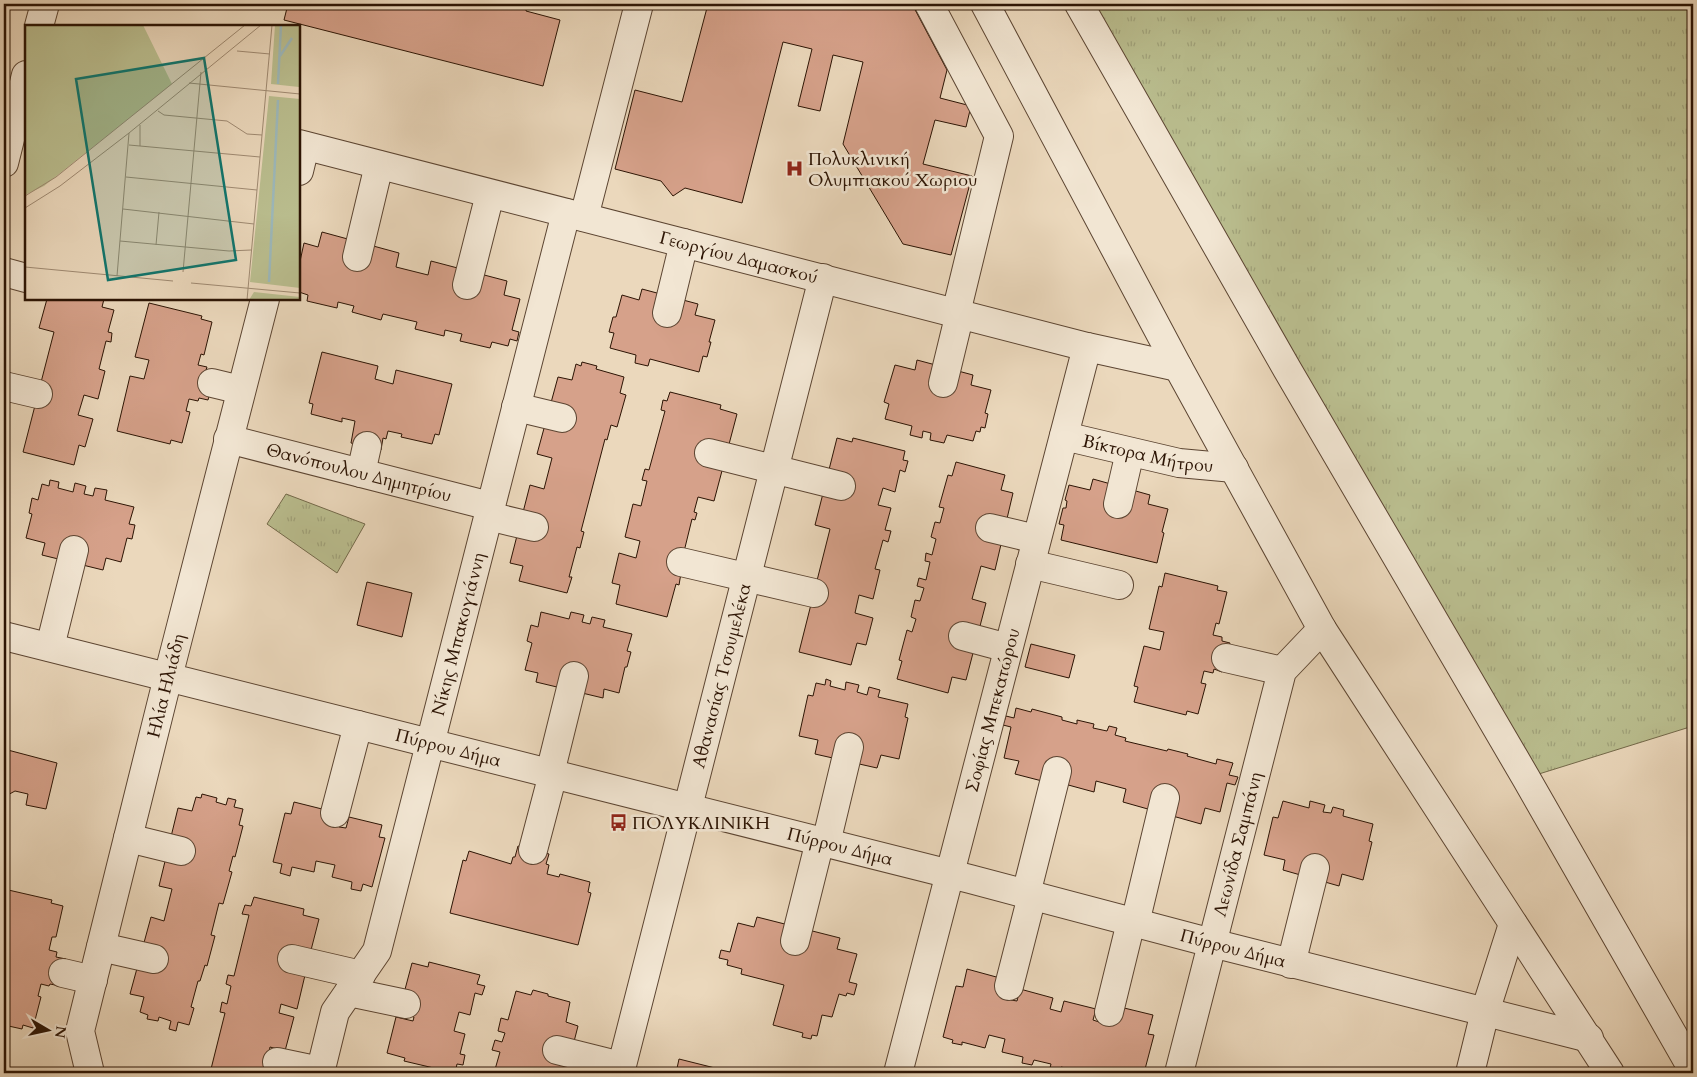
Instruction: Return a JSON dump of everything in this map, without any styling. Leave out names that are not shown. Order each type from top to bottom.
[{"type":"street","points":[[39,25],[45,4]]},
{"type":"street","name":"Νίκης Μπακογιάννη","points":[[320,1072],[335,1012],[377,952],[516,407],[639,4]]},
{"type":"street","points":[[929,4],[999,136],[943,384]]},
{"type":"street","points":[[984,4],[1178,367],[1322,629],[1610,1073]]},
{"type":"street","points":[[1079,4],[1287,369],[1526,778],[1693,1070]]},
{"type":"street","points":[[4,163],[25,80]]},
{"type":"street","name":"Γεωργίου Δαμασκού","points":[[301,154],[379,165],[1087,347],[1178,367]]},
{"type":"street","points":[[357,257],[379,165]]},
{"type":"street","points":[[467,285],[490,194]]},
{"type":"street","points":[[667,313],[684,243]]},
{"type":"street","points":[[4,272],[25,278]]},
{"type":"street","name":"Αθανασίας Τσουμελέκα","points":[[620,1070],[823,278]]},
{"type":"street","name":"Ηλία Ηλιάδη","points":[[90,1073],[80,1031],[228,439],[265,300]]},
{"type":"street","name":"Σοφίας Μπεκατώρου","points":[[898,1073],[948,874],[1087,347]]},
{"type":"street","points":[[212,383],[241,390]]},
{"type":"street","points":[[4,386],[38,394]]},
{"type":"street","points":[[516,407],[562,418]]},
{"type":"street","name":"Βίκτορα Μήτρου","points":[[1064,436],[1179,463],[1234,468]]},
{"type":"street","name":"Θανόπουλου Δημητρίου","points":[[228,439],[360,472],[489,511],[534,527]]},
{"type":"street","points":[[360,472],[367,446]]},
{"type":"street","points":[[1118,504],[1130,452]]},
{"type":"street","points":[[709,454],[841,486]]},
{"type":"street","points":[[990,528],[1033,552],[1119,585]]},
{"type":"street","points":[[50,647],[74,550]]},
{"type":"street","points":[[681,562],[814,593]]},
{"type":"street","name":"Λεωνίδα Σαμπάνη","points":[[1179,1073],[1282,671],[1322,629]]},
{"type":"street","name":"Πύρρου Δήμα","points":[[4,636],[823,842],[1291,964],[1589,1038]]},
{"type":"street","points":[[962,636],[1008,648]]},
{"type":"street","points":[[1226,658],[1282,671]]},
{"type":"street","points":[[533,850],[574,676]]},
{"type":"street","points":[[335,812],[358,725]]},
{"type":"street","points":[[795,941],[848,747]]},
{"type":"street","points":[[1009,986],[1057,771]]},
{"type":"street","points":[[1109,1012],[1165,798]]},
{"type":"street","points":[[128,838],[182,851]]},
{"type":"street","points":[[1291,964],[1315,868]]},
{"type":"street","points":[[1470,1073],[1485,1012],[1513,924]]},
{"type":"street","points":[[101,947],[154,959]]},
{"type":"street","points":[[292,959],[406,1004]]},
{"type":"street","points":[[63,973],[93,980]]},
{"type":"street","points":[[556,1050],[620,1070]]},
{"type":"street","points":[[277,1062],[320,1072]]},
{"type":"green space","points":[[1079,4],[1693,4],[1693,726],[1526,778]]},
{"type":"green space","points":[[286,494],[365,524],[337,573],[267,524]]},
{"type":"building","points":[[288,4],[527,4],[526,11],[560,20],[543,86],[284,20]]},
{"type":"building","points":[[708,4],[912,4],[947,70],[940,98],[971,106],[966,127],[935,120],[923,164],[972,176],[951,255],[903,244],[843,144],[863,62],[833,55],[820,111],[798,106],[812,49],[783,42],[742,203],[685,188],[673,196],[661,181],[615,169],[635,90],[682,102]]},
{"type":"building","points":[[322,232],[399,253],[396,267],[428,275],[431,261],[507,281],[504,295],[520,299],[512,330],[519,332],[517,341],[510,339],[508,346],[492,342],[490,348],[460,341],[462,334],[445,330],[444,336],[415,329],[417,322],[383,314],[381,320],[352,312],[354,306],[338,302],[337,308],[307,301],[308,295],[300,292],[300,261],[304,243],[318,247]]},
{"type":"building","points":[[642,289],[698,304],[695,315],[715,320],[707,357],[703,356],[699,372],[650,359],[648,366],[635,363],[636,355],[610,348],[614,333],[609,332],[613,317],[616,317],[622,295],[639,300]]},
{"type":"building","points":[[47,300],[104,300],[102,307],[114,310],[108,332],[112,333],[111,342],[106,341],[99,369],[105,371],[98,399],[84,395],[78,415],[93,419],[85,447],[79,445],[74,465],[23,452],[54,332],[39,328]]},
{"type":"building","points":[[149,303],[202,316],[201,319],[212,322],[204,355],[201,354],[198,365],[207,367],[206,370],[215,372],[208,400],[199,398],[198,401],[189,399],[186,411],[190,412],[182,443],[171,440],[170,444],[117,431],[130,376],[144,379],[149,360],[135,357]]},
{"type":"building","points":[[322,352],[378,366],[375,379],[393,384],[396,370],[452,384],[439,435],[435,434],[432,444],[401,437],[402,434],[388,431],[386,439],[383,438],[381,450],[351,443],[355,421],[342,418],[342,422],[311,414],[313,404],[309,403]]},
{"type":"building","points":[[917,360],[973,375],[971,385],[991,390],[985,413],[988,414],[985,428],[981,427],[980,432],[976,431],[973,441],[947,435],[944,443],[930,440],[931,433],[923,431],[922,438],[910,435],[912,426],[885,419],[889,404],[884,402],[895,365],[915,370]]},
{"type":"building","points":[[582,362],[597,366],[596,369],[624,377],[620,393],[626,395],[617,427],[611,425],[607,440],[605,439],[581,531],[584,532],[580,548],[577,547],[569,577],[572,577],[567,593],[519,581],[523,566],[510,563],[530,485],[544,489],[552,458],[537,454],[558,377],[572,380],[576,364],[581,366]]},
{"type":"building","points":[[670,392],[721,405],[720,409],[737,414],[714,501],[698,497],[694,512],[697,513],[695,520],[692,519],[679,572],[681,573],[679,585],[676,584],[667,617],[616,604],[620,585],[612,583],[619,553],[636,558],[640,541],[625,537],[633,504],[641,506],[647,481],[642,480],[645,469],[649,470],[665,411],[661,410],[663,400],[667,401]]},
{"type":"building","points":[[837,438],[852,442],[853,438],[905,451],[903,460],[908,461],[905,472],[900,470],[895,492],[883,488],[878,505],[891,508],[885,530],[891,531],[888,542],[883,540],[875,569],[880,570],[873,599],[859,595],[855,613],[873,618],[866,645],[857,643],[851,665],[799,652],[830,529],[815,525]]},
{"type":"building","points":[[956,462],[1005,475],[1001,490],[1013,493],[995,570],[981,566],[972,599],[986,603],[966,680],[952,677],[948,693],[897,679],[902,661],[899,660],[907,630],[912,632],[916,619],[911,617],[915,600],[920,601],[924,588],[917,586],[919,578],[926,580],[930,562],[925,561],[926,553],[932,555],[936,539],[931,537],[935,522],[940,523],[944,508],[939,507],[948,475],[952,476]]},
{"type":"building","points":[[1093,479],[1150,495],[1148,504],[1168,509],[1157,563],[1061,540],[1064,525],[1059,524],[1063,508],[1066,508],[1067,501],[1065,500],[1069,485],[1090,490]]},
{"type":"building","points":[[50,480],[59,482],[58,488],[73,492],[75,483],[86,486],[84,494],[93,496],[95,488],[107,490],[105,500],[134,507],[129,524],[135,525],[132,539],[127,538],[121,562],[106,558],[103,570],[42,555],[45,543],[26,538],[32,514],[29,513],[32,498],[38,500],[42,484],[49,486]]},
{"type":"building","points":[[1165,573],[1218,586],[1217,590],[1227,592],[1219,624],[1216,623],[1213,635],[1222,637],[1222,641],[1230,643],[1222,672],[1214,669],[1213,673],[1204,671],[1201,683],[1206,684],[1198,714],[1187,711],[1186,715],[1134,702],[1138,687],[1134,686],[1144,646],[1160,650],[1164,632],[1149,629],[1159,586],[1162,587]]},
{"type":"building","points":[[367,582],[412,593],[402,637],[357,625]]},
{"type":"building","points":[[541,612],[569,619],[571,612],[584,615],[582,622],[590,624],[592,617],[605,620],[603,627],[632,634],[627,651],[631,652],[627,667],[625,667],[619,693],[604,689],[603,698],[536,682],[538,673],[525,670],[532,643],[527,641],[531,625],[538,627]]},
{"type":"building","points":[[1031,644],[1075,655],[1069,678],[1025,667]]},
{"type":"building","points":[[826,679],[831,681],[830,686],[845,690],[846,682],[859,685],[857,692],[867,695],[869,687],[880,690],[878,697],[908,704],[905,717],[908,718],[899,759],[881,755],[877,768],[815,754],[818,740],[799,736],[808,695],[813,696],[816,683],[825,685]]},
{"type":"building","points":[[1016,708],[1031,712],[1032,709],[1062,717],[1062,720],[1077,724],[1077,720],[1094,724],[1093,728],[1107,731],[1109,726],[1117,728],[1115,735],[1126,738],[1125,741],[1188,754],[1187,756],[1216,764],[1217,759],[1233,763],[1229,775],[1238,777],[1235,785],[1227,783],[1220,812],[1205,808],[1201,824],[1123,802],[1126,789],[1096,781],[1094,792],[1015,774],[1019,761],[1004,758],[1011,727],[1003,725],[1006,716],[1014,718]]},
{"type":"building","points":[[4,749],[57,763],[46,809],[26,805],[28,794],[15,791],[4,797]]},
{"type":"building","points":[[202,794],[217,798],[216,802],[226,805],[228,798],[236,800],[234,807],[243,809],[239,825],[243,826],[235,857],[233,856],[229,871],[232,872],[223,904],[219,903],[211,935],[215,936],[207,966],[205,965],[200,981],[198,981],[191,1007],[194,1008],[189,1025],[178,1022],[176,1031],[169,1029],[171,1021],[159,1017],[158,1021],[147,1019],[148,1015],[140,1012],[144,997],[130,994],[151,917],[164,921],[172,889],[159,886],[178,808],[192,811],[196,797],[201,798]]},
{"type":"building","points":[[1283,801],[1309,808],[1310,801],[1325,805],[1323,812],[1331,813],[1333,807],[1344,810],[1343,816],[1373,824],[1369,841],[1372,842],[1363,880],[1342,874],[1339,886],[1283,870],[1285,860],[1264,855],[1273,817],[1278,818]]},
{"type":"building","points":[[294,802],[342,814],[339,827],[346,828],[349,817],[382,825],[379,837],[385,838],[372,887],[363,884],[361,891],[351,889],[352,882],[332,877],[335,865],[316,861],[314,872],[292,867],[290,876],[280,873],[282,864],[273,862],[285,813],[291,814]]},
{"type":"building","points":[[518,846],[549,854],[546,864],[549,865],[547,874],[559,877],[560,874],[590,882],[588,892],[591,893],[578,945],[450,913],[463,860],[466,861],[469,851],[511,864]]},
{"type":"building","points":[[4,889],[52,900],[51,903],[63,906],[56,937],[52,937],[49,950],[57,952],[56,957],[66,959],[60,986],[41,984],[38,996],[41,997],[33,1028],[23,1025],[22,1029],[4,1025]]},
{"type":"building","points":[[254,897],[304,909],[303,915],[319,919],[297,1009],[281,1004],[279,1013],[294,1017],[285,1051],[270,1047],[269,1052],[280,1073],[210,1073],[225,1013],[220,1012],[222,1002],[227,1004],[231,986],[226,984],[228,975],[234,976],[249,915],[242,914],[245,905],[251,906]]},
{"type":"building","points":[[757,917],[840,938],[837,949],[857,954],[849,982],[857,984],[854,995],[847,993],[846,996],[839,994],[832,1017],[822,1015],[817,1036],[812,1035],[811,1039],[802,1037],[803,1033],[773,1025],[784,985],[741,974],[742,969],[727,965],[728,960],[719,958],[721,950],[730,952],[738,923],[754,927]]},
{"type":"building","points":[[429,962],[480,975],[477,984],[485,986],[482,995],[475,993],[470,1015],[459,1012],[454,1031],[465,1034],[460,1054],[465,1055],[463,1065],[457,1064],[455,1073],[404,1061],[405,1058],[387,1053],[396,1017],[413,1021],[414,1017],[403,1014],[403,997],[412,963],[428,967]]},
{"type":"building","points":[[967,969],[1000,978],[1014,987],[1011,1000],[1017,1001],[1020,989],[1053,998],[1050,1009],[1061,1012],[1064,1001],[1096,1009],[1093,1020],[1099,1022],[1102,1011],[1120,1007],[1153,1015],[1148,1034],[1154,1035],[1144,1073],[1087,1073],[1061,1067],[1060,1070],[1050,1068],[1051,1064],[1034,1060],[1032,1065],[1022,1063],[1023,1057],[1002,1052],[1005,1039],[989,1035],[985,1048],[962,1042],[962,1045],[952,1043],[953,1040],[943,1037],[956,986],[963,987]]},
{"type":"building","points":[[533,990],[570,1002],[566,1022],[578,1026],[566,1073],[494,1073],[500,1052],[492,1050],[495,1040],[502,1042],[505,1033],[498,1031],[501,1018],[508,1020],[516,991],[531,995]]},
{"type":"building","points":[[679,1059],[711,1067],[734,1073],[676,1073]]},
{"type":"building","points":[[1252,1068],[1274,1073],[1251,1073]]},
{"type":"place","name":"Πολυκλινική Ολυμπιακού Χωριου","points":[[794,169]]},
{"type":"place","name":"ΠΟΛΥΚΛΙΝΙΚΗ","points":[[618,823]]}]
